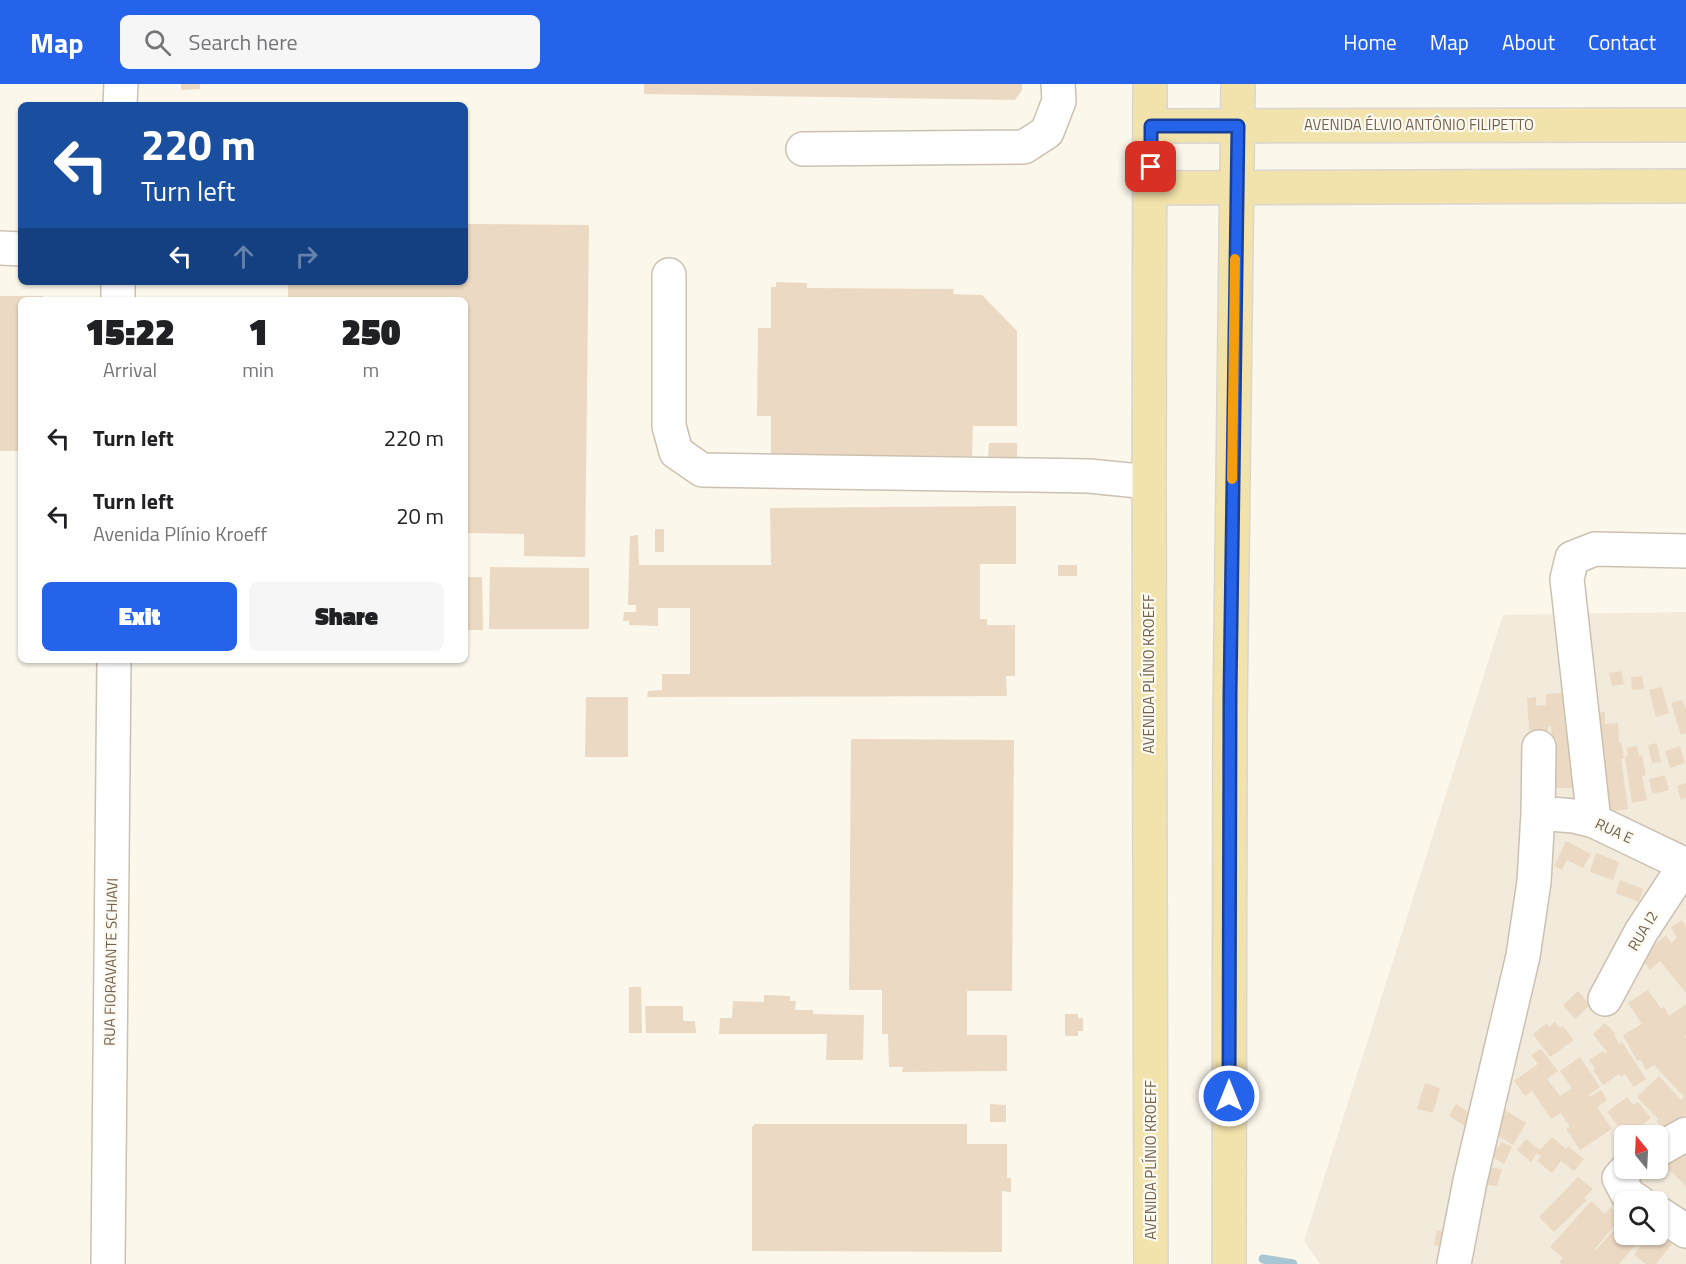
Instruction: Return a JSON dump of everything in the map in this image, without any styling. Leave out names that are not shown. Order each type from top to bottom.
[{"type":"main road","name":"AVENIDA PLÍNIO KROEFF","points":[[1150,84],[1151,1264]]},
{"type":"main road","points":[[1229,1264],[1230,705],[1238,84]]},
{"type":"main road","name":"AVENIDA ÉLVIO ANTÔNIO FILIPETTO","points":[[1151,126],[1686,125]]},
{"type":"main road","points":[[1151,188],[1686,186]]},
{"type":"street","points":[[120,102],[121,84]]},
{"type":"street","points":[[803,149],[1024,147],[1047,132],[1059,101],[1058,84]]},
{"type":"street","points":[[0,248],[18,249]]},
{"type":"street","points":[[669,275],[669,426],[676,452],[702,470],[1089,476],[1149,482]]},
{"type":"street","points":[[1594,821],[1567,579],[1572,558],[1595,549],[1686,551]]},
{"type":"street","name":"RUA FIORAVANTE SCHIAVI","points":[[108,1264],[114,663]]},
{"type":"street","points":[[1454,1264],[1470,1181],[1523,956],[1534,882],[1539,747]]},
{"type":"street","name":"RUA E","points":[[1538,813],[1574,816],[1594,821],[1686,865]]},
{"type":"street","name":"RUA I2","points":[[1605,999],[1641,932],[1686,865]]},
{"type":"street","points":[[1668,1144],[1686,1134]]},
{"type":"street","points":[[1668,1219],[1686,1231]]},
{"type":"street","points":[[1139,1264],[1151,1264]]},
{"type":"shaded area","points":[[1686,612],[1686,1264],[1320,1264],[1304,1241],[1503,615]]},
{"type":"building","points":[[181,84],[200,84],[200,89],[181,90]]},
{"type":"building","points":[[644,84],[1022,84],[1022,90],[1015,100],[644,94]]},
{"type":"building","points":[[468,224],[589,225],[585,557],[524,556],[524,534],[468,533],[468,297],[288,297],[288,285],[468,285]]},
{"type":"building","points":[[776,282],[807,283],[807,288],[954,289],[953,294],[982,295],[1017,331],[1017,426],[973,426],[972,456],[771,455],[771,416],[757,416],[758,328],[771,328],[771,287],[776,287]]},
{"type":"building","points":[[0,296],[43,296],[18,297],[18,451],[0,451]]},
{"type":"building","points":[[989,443],[1017,443],[1017,458],[988,458]]},
{"type":"building","points":[[1016,506],[1016,564],[980,564],[980,619],[987,619],[987,625],[1015,625],[1015,676],[1006,676],[1007,696],[647,697],[648,691],[662,690],[662,674],[690,674],[690,608],[658,608],[658,626],[629,625],[629,621],[623,621],[624,612],[636,612],[636,605],[628,605],[630,536],[638,535],[639,565],[771,565],[770,508]]},
{"type":"building","points":[[655,529],[664,529],[664,552],[655,552]]},
{"type":"building","points":[[1058,565],[1077,565],[1077,576],[1058,576]]},
{"type":"building","points":[[490,567],[589,568],[589,629],[489,629]]},
{"type":"building","points":[[468,577],[482,577],[483,630],[468,630]]},
{"type":"building","points":[[1621,671],[1624,684],[1612,686],[1609,673]]},
{"type":"building","points":[[1642,676],[1644,689],[1632,690],[1631,677]]},
{"type":"building","points":[[1662,687],[1669,713],[1656,717],[1649,690]]},
{"type":"building","points":[[1568,693],[1573,788],[1552,788],[1551,747],[1557,747],[1557,739],[1552,739],[1551,726],[1548,727],[1548,735],[1534,736],[1533,730],[1529,730],[1527,698],[1536,697],[1536,706],[1546,705],[1546,694]]},
{"type":"building","points":[[586,697],[628,697],[628,757],[585,757]]},
{"type":"building","points":[[1682,700],[1686,709],[1686,733],[1681,735],[1671,703]]},
{"type":"building","points":[[1605,712],[1605,724],[1618,723],[1619,743],[1621,743],[1624,758],[1621,759],[1628,809],[1608,812],[1594,713]]},
{"type":"building","points":[[851,739],[1014,740],[1012,991],[967,991],[967,1035],[1007,1035],[1007,1071],[902,1072],[903,1067],[889,1067],[888,1034],[882,1034],[882,990],[849,990]]},
{"type":"building","points":[[1657,743],[1661,762],[1652,763],[1648,745]]},
{"type":"building","points":[[1637,746],[1639,756],[1642,755],[1646,775],[1642,776],[1647,800],[1632,803],[1625,757],[1628,756],[1627,748]]},
{"type":"building","points":[[1680,746],[1685,763],[1670,768],[1665,751]]},
{"type":"building","points":[[1665,775],[1669,790],[1652,794],[1649,779]]},
{"type":"building","points":[[1686,783],[1686,798],[1681,800],[1677,786]]},
{"type":"building","points":[[1566,841],[1591,854],[1583,868],[1567,860],[1562,870],[1554,866]]},
{"type":"building","points":[[1596,853],[1619,862],[1613,880],[1590,872]]},
{"type":"building","points":[[1620,880],[1643,889],[1639,902],[1616,893]]},
{"type":"building","points":[[1682,920],[1686,927],[1686,993],[1660,961],[1650,970],[1637,950],[1651,948],[1666,935],[1671,943],[1677,938],[1671,927]]},
{"type":"building","points":[[629,987],[641,987],[642,1033],[629,1033]]},
{"type":"building","points":[[1648,990],[1661,1009],[1664,1007],[1669,1016],[1686,1004],[1686,1035],[1684,1037],[1686,1038],[1686,1114],[1668,1129],[1668,1125],[1660,1125],[1656,1121],[1658,1119],[1637,1097],[1659,1076],[1681,1100],[1684,1097],[1654,1065],[1646,1070],[1641,1060],[1637,1061],[1623,1035],[1642,1024],[1628,1003]]},
{"type":"building","points":[[1578,991],[1590,1005],[1575,1019],[1563,1005]]},
{"type":"building","points":[[764,995],[790,996],[790,1001],[796,1001],[795,1010],[813,1010],[813,1014],[864,1015],[863,1060],[826,1060],[827,1034],[719,1034],[720,1018],[732,1018],[733,1001],[764,1002]]},
{"type":"building","points":[[645,1006],[683,1006],[683,1021],[695,1021],[696,1033],[646,1033]]},
{"type":"building","points":[[1065,1014],[1078,1014],[1078,1018],[1083,1018],[1083,1031],[1078,1031],[1078,1036],[1065,1036]]},
{"type":"building","points":[[1555,1022],[1560,1028],[1563,1026],[1574,1040],[1550,1057],[1533,1034],[1547,1023],[1549,1027]]},
{"type":"building","points":[[1605,1023],[1616,1034],[1614,1035],[1619,1044],[1622,1042],[1646,1079],[1634,1087],[1625,1074],[1621,1077],[1619,1074],[1603,1085],[1593,1070],[1595,1068],[1589,1060],[1603,1051],[1607,1052],[1593,1034]]},
{"type":"building","points":[[1541,1049],[1558,1071],[1547,1079],[1560,1096],[1572,1088],[1560,1071],[1580,1057],[1600,1087],[1589,1095],[1590,1097],[1601,1090],[1607,1100],[1597,1107],[1612,1129],[1580,1150],[1566,1129],[1570,1127],[1561,1113],[1551,1119],[1532,1091],[1525,1096],[1514,1081],[1538,1064],[1531,1055]]},
{"type":"building","points":[[1425,1083],[1440,1088],[1433,1113],[1417,1109]]},
{"type":"building","points":[[1627,1097],[1633,1105],[1638,1102],[1651,1118],[1644,1125],[1617,1125],[1607,1112]]},
{"type":"building","points":[[990,1104],[1006,1105],[1006,1122],[990,1122]]},
{"type":"building","points":[[1456,1104],[1473,1115],[1466,1127],[1449,1116]]},
{"type":"building","points":[[1505,1110],[1526,1123],[1513,1145],[1492,1132]]},
{"type":"building","points":[[755,1124],[967,1124],[967,1144],[1007,1144],[1007,1178],[1011,1178],[1011,1192],[1002,1191],[1002,1252],[752,1251],[752,1127]]},
{"type":"building","points":[[1552,1137],[1566,1149],[1568,1146],[1584,1159],[1574,1171],[1561,1161],[1552,1173],[1537,1161],[1541,1156],[1537,1153],[1531,1162],[1517,1150],[1526,1139],[1540,1150]]},
{"type":"building","points":[[1686,1141],[1686,1187],[1671,1171],[1668,1174],[1668,1156]]},
{"type":"building","points":[[1501,1142],[1512,1147],[1504,1164],[1486,1153],[1490,1144],[1498,1148]]},
{"type":"building","points":[[1484,1167],[1502,1169],[1497,1186],[1480,1184]]},
{"type":"building","points":[[1578,1177],[1593,1189],[1584,1198],[1587,1200],[1554,1232],[1539,1217]]},
{"type":"building","points":[[1591,1201],[1605,1214],[1611,1207],[1614,1210],[1614,1226],[1596,1250],[1614,1229],[1614,1245],[1635,1245],[1619,1264],[1561,1264],[1559,1263],[1563,1258],[1550,1247]]},
{"type":"building","points":[[1437,1230],[1452,1234],[1449,1248],[1434,1245]]},
{"type":"building","points":[[1668,1241],[1672,1244],[1656,1264],[1646,1264],[1634,1255],[1642,1245],[1668,1245]]},
{"type":"waterway","points":[[1263,1259],[1293,1264]]},
{"type":"slow traffic","points":[[1232,479],[1235,259]]},
{"type":"route","points":[[1151,167],[1151,126],[1238,126],[1235,211],[1230,694],[1229,1096]]}]
